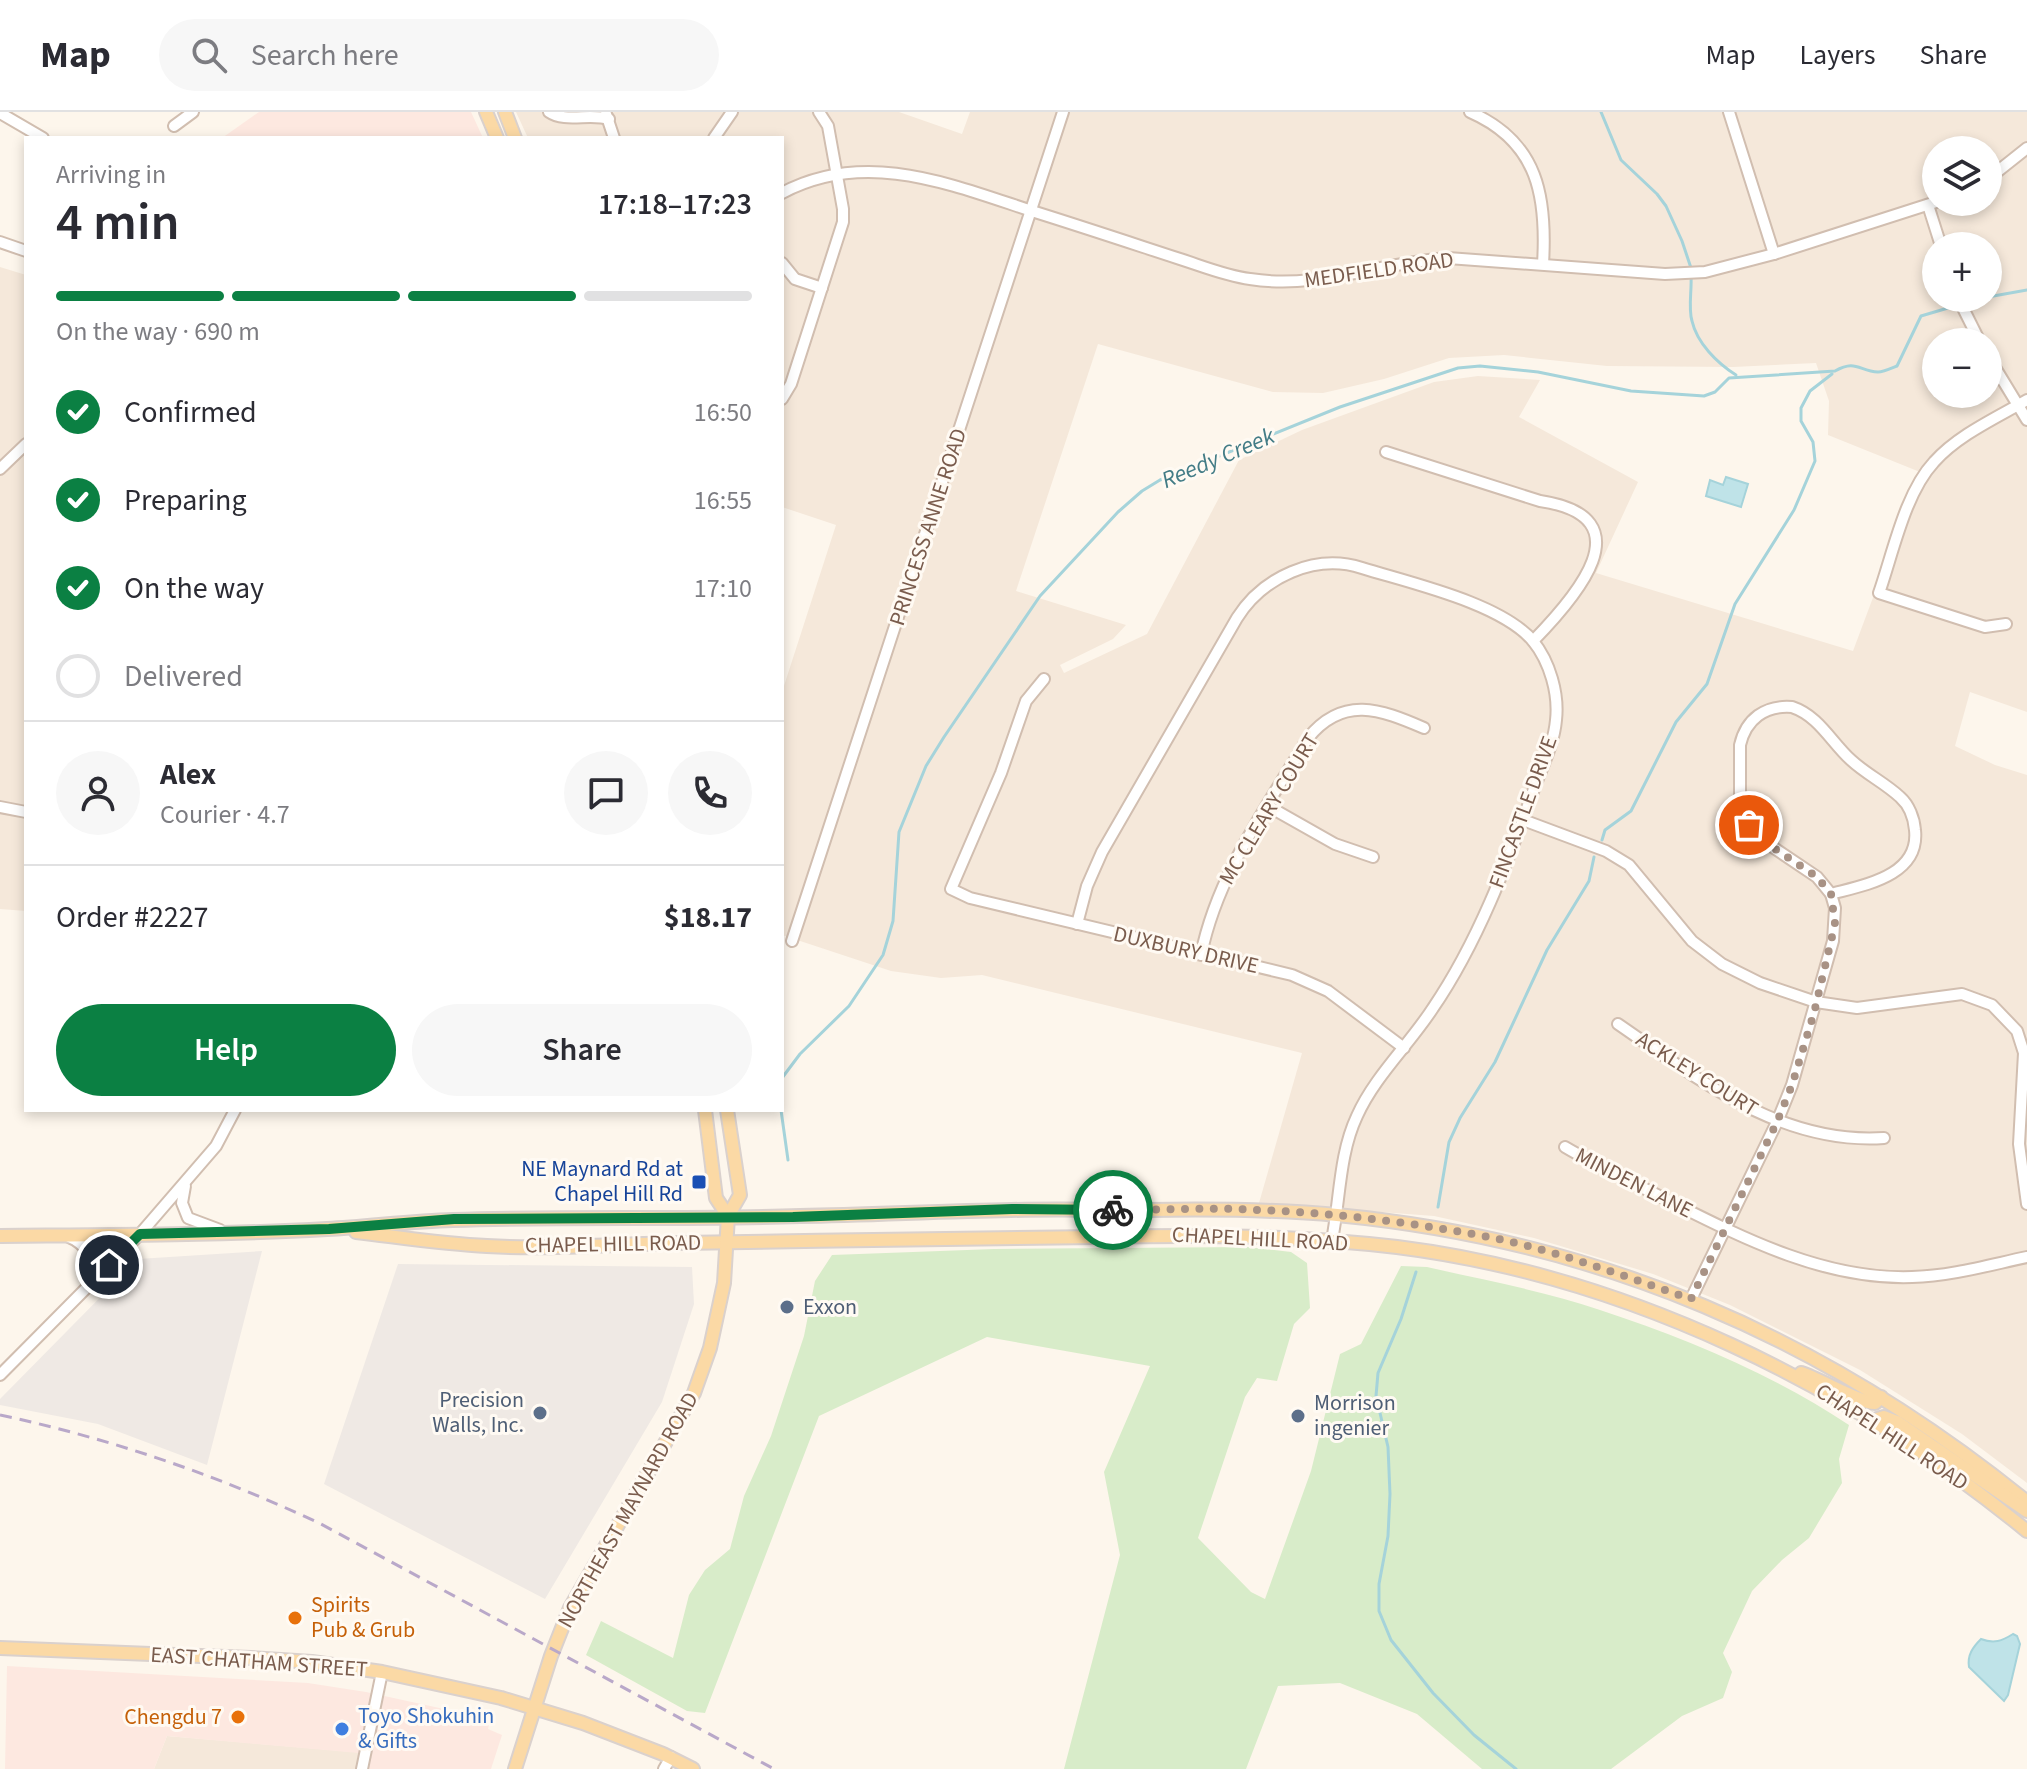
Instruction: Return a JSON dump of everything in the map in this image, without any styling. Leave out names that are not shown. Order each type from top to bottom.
[{"type":"main road","points":[[486,112],[496,136]]},
{"type":"main road","points":[[505,112],[514,136]]},
{"type":"main road","name":"NORTHEAST MAYNARD ROAD","points":[[705,1112],[716,1198],[728,1216]]},
{"type":"main road","name":"NORTHEAST MAYNARD ROAD","points":[[515,1769],[533,1708],[570,1608],[694,1393],[710,1348],[724,1283],[728,1216],[740,1195],[727,1112]]},
{"type":"main road","name":"CHAPEL HILL ROAD","points":[[0,1236],[329,1229],[454,1219],[1058,1209],[1256,1209],[1413,1224],[1494,1238],[1560,1255],[1691,1299],[1813,1357],[1881,1397],[1980,1464],[2027,1502]]},
{"type":"main road","name":"CHAPEL HILL ROAD","points":[[329,1229],[491,1246],[1190,1234],[1332,1240],[1428,1252],[1542,1277],[1611,1297],[1742,1349],[1871,1421],[1931,1459],[2027,1531]]},
{"type":"main road","points":[[1771,1363],[1823,1380],[1867,1402],[1875,1403],[1881,1397]]},
{"type":"main road","points":[[1871,1421],[1884,1417],[1897,1422],[2027,1511]]},
{"type":"main road","name":"EAST CHATHAM STREET","points":[[0,1648],[251,1658],[312,1662],[382,1672],[461,1688],[583,1723],[668,1763],[693,1769]]},
{"type":"street","points":[[174,126],[193,112]]},
{"type":"street","points":[[549,112],[558,118],[607,116],[613,136]]},
{"type":"street","points":[[715,136],[732,112]]},
{"type":"street","points":[[784,396],[791,384],[843,222],[827,122],[819,112]]},
{"type":"street","name":"PRINCESS ANNE ROAD","points":[[792,941],[1063,112]]},
{"type":"street","points":[[1470,112],[1509,138],[1539,185],[1545,214],[1543,264]]},
{"type":"street","points":[[1729,112],[1774,254]]},
{"type":"street","points":[[0,113],[40,136]]},
{"type":"street","points":[[2002,168],[2027,148]]},
{"type":"street","name":"MEDFIELD ROAD","points":[[784,192],[837,174],[876,170],[904,173],[936,180],[1234,276],[1262,281],[1319,281],[1434,259],[1686,274],[1774,254],[1922,207]]},
{"type":"street","points":[[0,242],[24,250]]},
{"type":"street","points":[[784,265],[795,279],[822,288]]},
{"type":"street","points":[[2002,380],[2027,420]]},
{"type":"street","points":[[2006,624],[1985,627],[1879,593],[1913,495],[1926,471],[1957,442],[2027,400]]},
{"type":"street","points":[[0,469],[24,446]]},
{"type":"street","points":[[1386,452],[1540,501],[1562,504],[1585,518],[1597,545],[1592,567],[1533,641]]},
{"type":"street","name":"FINCASTLE DRIVE","points":[[1077,924],[1087,886],[1102,852],[1237,618],[1263,587],[1306,567],[1328,564],[1357,567],[1485,609],[1509,621],[1533,641],[1551,678],[1557,702],[1556,722],[1523,820],[1481,923],[1433,1010],[1369,1093],[1356,1117],[1346,1151],[1332,1240]]},
{"type":"street","name":"DUXBURY DRIVE","points":[[1044,679],[1026,701],[1001,773],[951,889],[970,898],[1308,981],[1343,1002],[1404,1048]]},
{"type":"street","points":[[1691,1299],[1777,1122],[1804,1050],[1835,924],[1831,894],[1817,877],[1756,834],[1744,816],[1740,803],[1740,745],[1746,728],[1766,710],[1792,707],[1811,716],[1851,760],[1900,796],[1913,819],[1914,845],[1911,855],[1901,867],[1886,877],[1831,894]]},
{"type":"street","name":"MC CLEARY COURT","points":[[1201,955],[1223,885],[1308,738],[1328,719],[1355,709],[1369,709],[1424,728]]},
{"type":"street","points":[[1268,806],[1335,844],[1373,857]]},
{"type":"street","points":[[0,807],[24,812]]},
{"type":"street","points":[[1523,820],[1617,856],[1639,875],[1692,941],[1735,972],[1816,1002],[1857,1008],[1962,994],[1983,1000],[2000,1011],[2017,1031],[2024,1053],[2019,1144],[2027,1204]]},
{"type":"street","name":"ACKLEY COURT","points":[[1618,1024],[1738,1103],[1777,1122],[1831,1135],[1884,1138]]},
{"type":"street","points":[[0,1375],[140,1234],[216,1146],[234,1112]]},
{"type":"street","name":"MINDEN LANE","points":[[1565,1147],[1726,1229],[1803,1260],[1866,1275],[1912,1277],[2027,1257]]},
{"type":"street","points":[[188,1179],[182,1203],[188,1218],[230,1232]]},
{"type":"street","points":[[66,1236],[84,1245],[91,1254],[92,1282]]},
{"type":"street","points":[[362,1769],[382,1672]]},
{"type":"shaded area","points":[[259,112],[471,112],[482,136],[225,136]]},
{"type":"shaded area","points":[[516,112],[899,112],[962,134],[970,112],[2027,112],[2027,712],[1970,692],[1955,746],[1995,765],[2027,775],[2027,1483],[1962,1434],[1860,1370],[1730,1305],[1653,1274],[1534,1238],[1434,1216],[1259,1203],[1302,1053],[982,975],[941,978],[891,971],[784,936],[784,686],[836,525],[784,508],[784,136],[527,136]],"holes":[[[1098,344],[1273,392],[1323,393],[1384,379],[1449,358],[1504,355],[1607,366],[1733,367],[1816,363],[1829,401],[1828,435],[1920,472],[1853,651],[1596,573],[1638,482],[1519,417],[1540,380],[1478,376],[1434,382],[1302,430],[1239,460],[1147,634],[1064,673],[1060,665],[1113,639],[1126,625],[1016,591]]]},
{"type":"shaded area","points":[[0,267],[24,274],[24,911],[0,909]]},
{"type":"shaded area","points":[[262,1251],[207,1465],[98,1424],[0,1405],[0,1399],[138,1259]]},
{"type":"shaded area","points":[[398,1264],[692,1267],[694,1304],[662,1402],[545,1599],[324,1484]]},
{"type":"shaded area","points":[[7,1666],[308,1683],[366,1692],[490,1719],[488,1729],[502,1735],[491,1769],[368,1769],[370,1754],[167,1736],[154,1769],[5,1769]]},
{"type":"shaded area","points":[[167,1736],[366,1753],[362,1769],[154,1769]]},
{"type":"green space","points":[[1248,1247],[1291,1252],[1307,1263],[1310,1308],[1294,1324],[1277,1381],[1257,1378],[1245,1397],[1198,1538],[1251,1592],[1265,1599],[1311,1471],[1340,1354],[1361,1344],[1401,1266],[1427,1267],[1514,1286],[1632,1321],[1760,1374],[1849,1425],[1839,1459],[1842,1483],[1809,1538],[1752,1591],[1723,1653],[1732,1672],[1723,1698],[1682,1716],[1611,1769],[1482,1769],[1417,1714],[1340,1683],[1278,1686],[1246,1769],[1064,1769],[1120,1555],[1104,1472],[1150,1366],[987,1337],[819,1416],[705,1713],[687,1711],[586,1655],[601,1621],[673,1658],[689,1595],[705,1570],[730,1549],[744,1496],[771,1436],[804,1336],[815,1281],[832,1255],[994,1249]]},
{"type":"water","points":[[1726,477],[1748,484],[1741,507],[1706,496],[1710,480],[1723,485]]},
{"type":"water","points":[[2013,1634],[2020,1644],[2004,1701],[1969,1667],[1969,1659],[1981,1639],[1998,1641]]},
{"type":"waterway","points":[[1601,112],[1621,160],[1666,206],[1691,268]]},
{"type":"waterway","points":[[1691,276],[1690,310],[1698,337],[1709,352],[1736,375]]},
{"type":"waterway","name":"Reedy Creek","points":[[2002,294],[2027,290]]},
{"type":"waterway","name":"Reedy Creek","points":[[784,1075],[800,1054],[849,1006],[883,955],[893,921],[899,832],[926,766],[1040,596],[1118,512],[1142,491],[1160,480],[1340,407],[1458,368],[1480,366],[1538,372],[1631,391],[1704,396],[1715,392],[1729,378],[1835,371],[1848,366],[1878,372],[1888,370],[1897,366],[1921,316],[1934,312]]},
{"type":"waterway","points":[[1602,840],[1605,830],[1631,811],[1676,722],[1707,684],[1735,604],[1794,510],[1815,461],[1813,442],[1801,421],[1801,408],[1810,391],[1832,374]]},
{"type":"waterway","points":[[1438,1207],[1449,1142],[1460,1118],[1495,1062],[1547,950],[1589,881],[1594,857]]},
{"type":"waterway","name":"Reedy Creek","points":[[781,1112],[788,1160]]},
{"type":"waterway","points":[[1416,1272],[1401,1319],[1378,1373],[1376,1396],[1388,1447],[1390,1494],[1388,1536],[1379,1584],[1379,1611],[1391,1640],[1433,1693],[1474,1735],[1516,1769]]},
{"type":"railway","points":[[0,1415],[83,1435],[164,1460],[321,1524],[774,1769]]},
{"type":"way so far","points":[[1113,1210],[1256,1209],[1413,1224],[1494,1238],[1560,1255],[1691,1299],[1792,1085],[1833,941],[1835,908],[1831,894],[1817,877],[1774,848],[1749,825]]},
{"type":"place","name":"NE Maynard Rd at Chapel Hill Rd","points":[[699,1182]]},
{"type":"place","name":"Exxon","points":[[787,1307]]},
{"type":"place","name":"Precision Walls, Inc.","points":[[540,1413]]},
{"type":"place","name":"Morrison ingenier","points":[[1298,1416]]},
{"type":"place","name":"Spirits Pub & Grub","points":[[295,1618]]},
{"type":"place","name":"Chengdu 7","points":[[238,1717]]},
{"type":"place","name":"Toyo Shokuhin & Gifts","points":[[342,1729]]},
{"type":"route","points":[[109,1265],[140,1234],[329,1229],[454,1219],[793,1217],[1012,1209],[1113,1210]]}]
